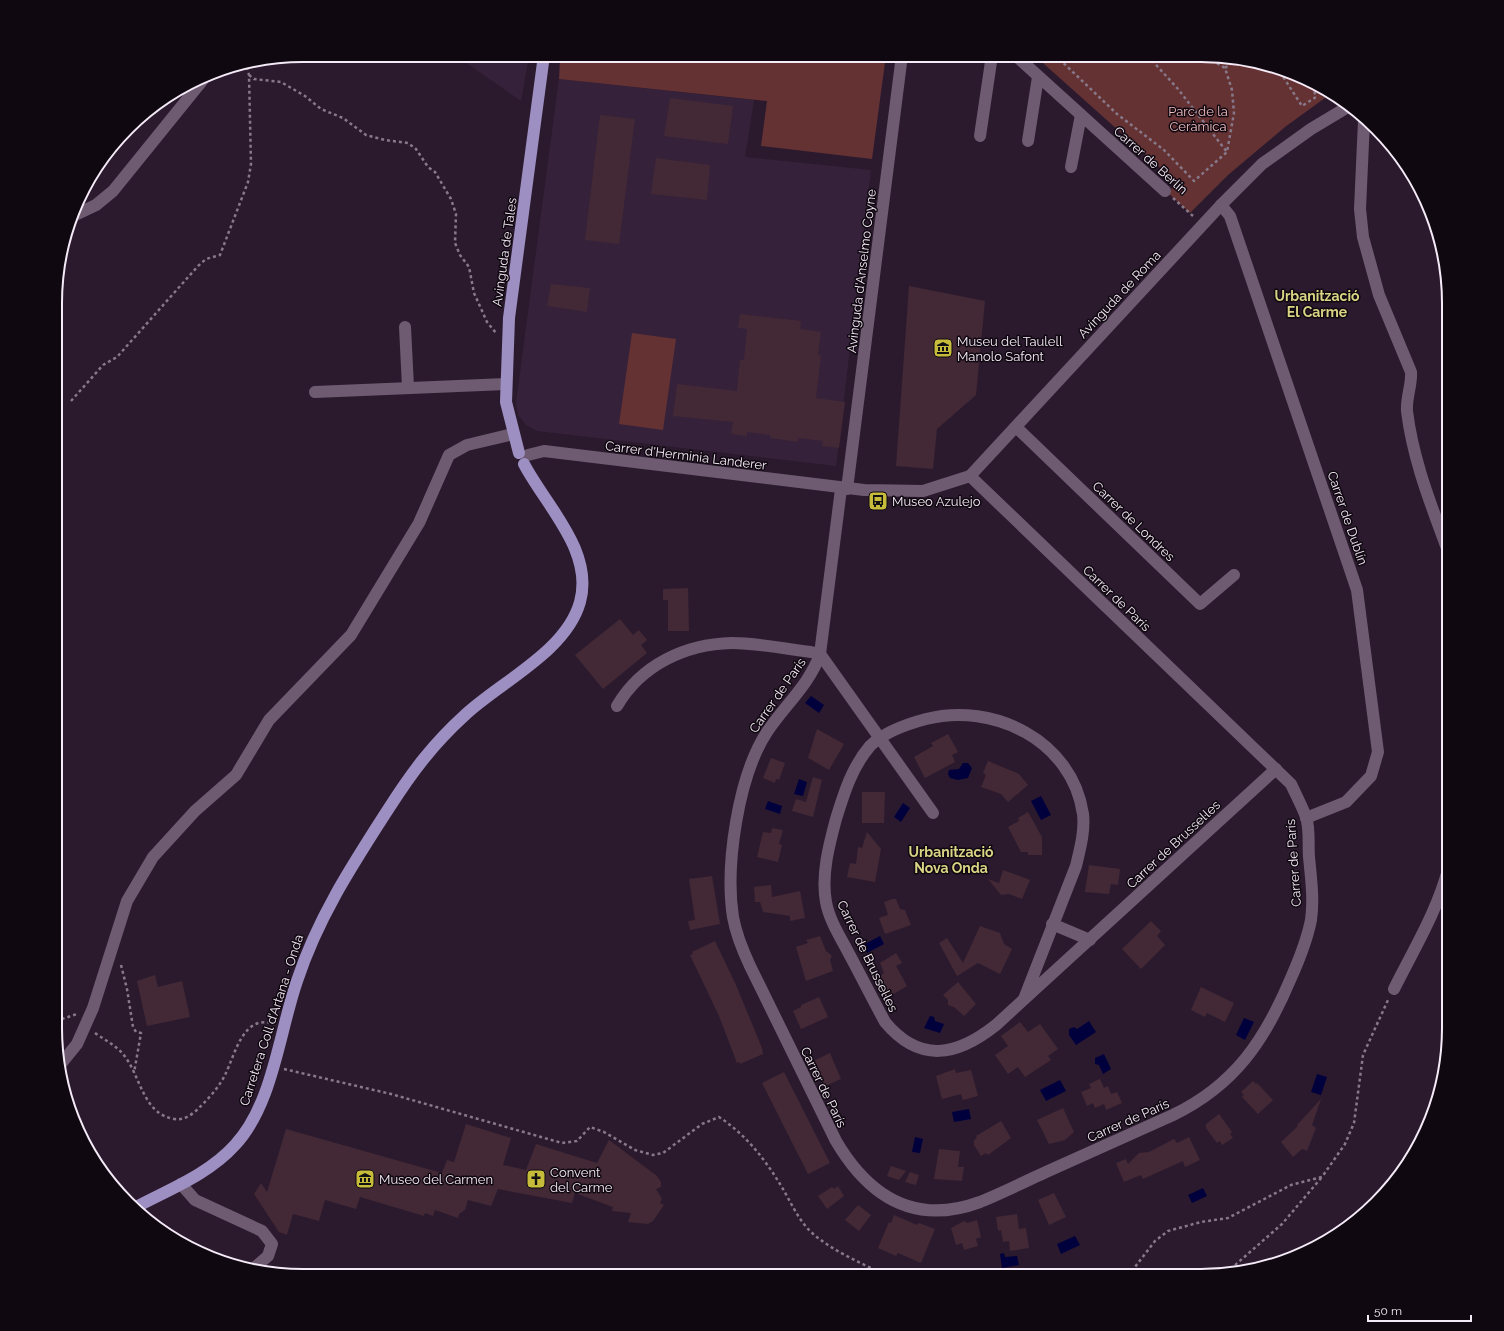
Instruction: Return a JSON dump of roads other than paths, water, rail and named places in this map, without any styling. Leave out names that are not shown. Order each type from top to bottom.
[{"type":"main road","name":"Avinguda de Tales","points":[[524,457],[513,434],[506,402],[509,318],[543,62]]},
{"type":"main road","name":"Carretera Coll d’Artana - Onda","points":[[139,1204],[181,1184],[222,1158],[236,1144],[250,1124],[260,1103],[272,1067],[296,981],[328,905],[415,768],[440,738],[468,712],[535,662],[559,638],[573,620],[583,588],[581,568],[574,546],[524,457]]},
{"type":"street","name":"Avinguda d'Anselmo Coyne","points":[[820,654],[844,489],[901,62]]},
{"type":"street","points":[[980,136],[991,62]]},
{"type":"street","name":"Carrer de Berlín","points":[[1022,62],[1165,190]]},
{"type":"street","points":[[1028,141],[1038,77]]},
{"type":"street","points":[[80,212],[96,205],[113,191],[196,88]]},
{"type":"street","name":"Avinguda de Roma","points":[[844,489],[923,491],[970,476],[1202,225],[1262,164],[1311,129],[1344,109]]},
{"type":"street","points":[[1071,167],[1082,116]]},
{"type":"street","points":[[1364,126],[1360,209],[1363,237],[1379,295],[1411,372],[1412,380],[1407,403],[1413,446],[1422,479],[1442,535]]},
{"type":"street","name":"Carrer de Dublín","points":[[1221,205],[1230,216],[1357,590],[1378,752],[1371,776],[1346,802],[1306,818]]},
{"type":"street","points":[[405,327],[408,387]]},
{"type":"street","points":[[315,392],[506,384]]},
{"type":"street","name":"Carrer de Londres","points":[[1016,427],[1200,604],[1234,575]]},
{"type":"street","points":[[64,1060],[77,1044],[93,1008],[127,901],[153,857],[195,811],[236,775],[269,720],[351,635],[419,524],[449,456],[468,445],[513,434]]},
{"type":"street","name":"Carrer d'Herminia Landerer","points":[[524,457],[544,451],[844,489]]},
{"type":"street","name":"Carrer de París","points":[[820,654],[812,672],[767,732],[757,752],[748,777],[736,824],[731,876],[734,918],[740,941],[750,966],[838,1146],[853,1167],[868,1184],[887,1197],[919,1209],[936,1210],[954,1208],[980,1202],[1190,1107],[1208,1095],[1230,1076],[1259,1043],[1274,1018],[1302,949],[1311,921],[1313,897],[1306,818],[1291,784],[970,476]]},
{"type":"street","points":[[617,706],[627,691],[650,669],[672,656],[693,648],[734,643],[820,654],[879,739],[934,813]]},
{"type":"street","name":"Carrer de Brussel·les","points":[[1024,999],[1052,924],[1076,866],[1082,839],[1083,816],[1076,790],[1054,756],[1023,730],[1006,722],[976,715],[957,714],[924,720],[901,728],[879,739],[871,745],[858,762],[846,788],[831,839],[824,889],[829,913],[885,1022],[903,1039],[919,1048],[942,1051],[954,1050],[986,1032],[1024,999],[1090,940],[1276,769]]},
{"type":"street","points":[[1394,989],[1432,915],[1442,891]]},
{"type":"street","points":[[1052,924],[1090,940]]},
{"type":"street","points":[[181,1184],[195,1200],[262,1231],[272,1244],[268,1256],[258,1264]]},
{"type":"place","name":"Museu del Taulell Manolo Safont","points":[[943,348]]},
{"type":"place","name":"Museo Azulejo","points":[[878,501]]},
{"type":"place","name":"Museo del Carmen","points":[[365,1179]]},
{"type":"place","name":"Convent del Carme","points":[[536,1179]]},
{"type":"district","name":"Urbanització El Carme","points":[[1317,304]]},
{"type":"district","name":"Urbanització Nova Onda","points":[[951,860]]},
{"type":"park label","name":"Parc de la Ceràmica","points":[[1198,118]]}]
